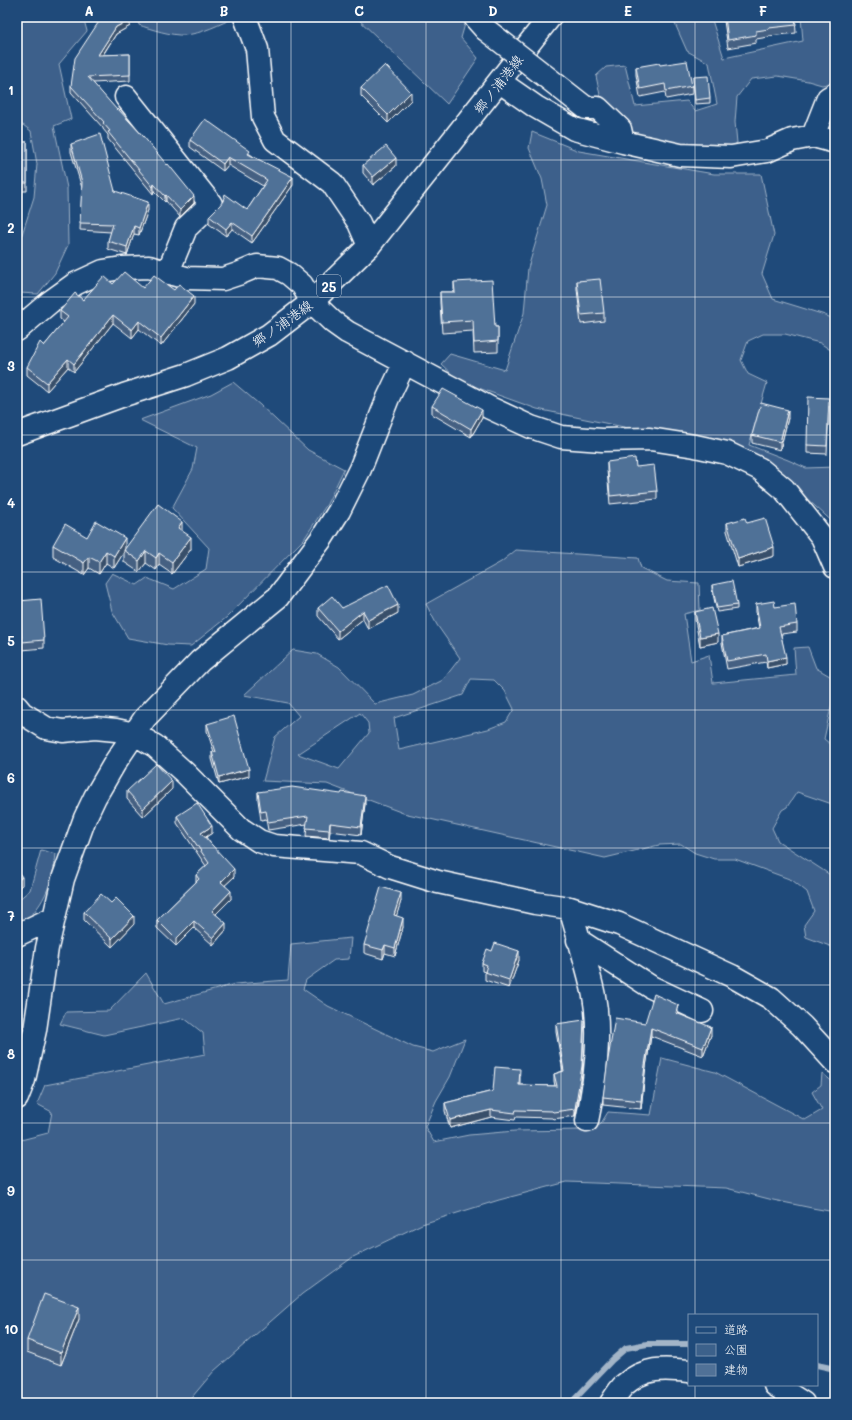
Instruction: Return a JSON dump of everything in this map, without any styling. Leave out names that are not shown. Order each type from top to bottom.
[{"type":"street","points":[[245,17],[257,49],[263,117],[269,129],[275,140],[332,182],[359,223],[369,246]]},
{"type":"street","name":"郷ノ浦港線","points":[[17,434],[124,395],[186,375],[228,358],[269,335],[312,302],[369,246],[550,17]]},
{"type":"street","points":[[481,23],[586,108],[598,108],[620,129],[622,142]]},
{"type":"street","points":[[500,82],[536,108],[574,129],[680,155],[731,157],[767,151],[792,140],[813,136],[835,142]]},
{"type":"street","points":[[813,136],[828,98],[835,94]]},
{"type":"street","points":[[126,97],[211,204],[186,228],[168,272]]},
{"type":"street","points":[[17,330],[50,302],[76,284],[103,271],[122,268],[149,267],[186,278],[223,279],[257,266],[278,268],[302,284],[312,302],[333,322],[347,332],[497,411],[531,427],[561,437],[602,440],[650,439],[695,446],[727,453],[760,469],[784,489],[822,537],[835,565]]},
{"type":"street","points":[[17,1098],[24,1080],[35,1030],[47,948],[63,879],[95,797],[116,761],[145,718],[200,661],[278,597],[322,538],[339,511],[360,469],[388,398],[405,362]]},
{"type":"street","points":[[17,707],[22,713],[46,728],[63,731],[94,728],[116,730],[135,734],[155,746],[185,773],[241,829],[259,841],[274,846],[361,852],[390,867],[438,882],[535,903],[570,908],[619,924],[732,976],[771,998],[802,1026],[835,1062]]},
{"type":"street","points":[[570,908],[594,997],[597,1030],[592,1099],[587,1121]]},
{"type":"street","points":[[17,935],[53,918]]},
{"type":"street","points":[[578,940],[651,987],[702,1011]]},
{"type":"street","points":[[611,1403],[623,1386],[642,1374],[658,1369],[688,1371]]},
{"type":"street","points":[[777,1386],[803,1403]]},
{"type":"green space","points":[[17,17],[83,17],[87,31],[59,64],[71,119],[54,126],[67,188],[68,245],[55,273],[38,294],[19,293],[17,289],[17,250],[34,197],[37,164],[31,131],[23,125],[17,125]]},
{"type":"green space","points":[[137,17],[236,17],[204,31],[179,35],[162,32],[139,25]]},
{"type":"green space","points":[[356,17],[467,17],[461,38],[478,58],[447,104]]},
{"type":"green space","points":[[611,17],[632,17],[629,20],[615,22]]},
{"type":"green space","points":[[672,17],[711,17],[724,58],[803,41],[801,17],[835,17],[835,40],[833,47],[835,82],[822,85],[778,76],[751,79],[737,97],[735,122],[737,143],[725,150],[638,138],[625,126],[600,95],[596,76],[606,67],[625,65],[635,106],[687,101],[695,111],[717,104],[709,63],[687,51]]},
{"type":"green space","points":[[532,132],[579,151],[714,174],[761,174],[774,235],[762,274],[773,299],[825,315],[835,320],[835,353],[820,343],[785,334],[763,334],[748,341],[741,360],[748,374],[767,383],[749,445],[806,468],[835,467],[835,524],[777,472],[648,432],[537,409],[459,381],[441,364],[450,354],[505,370],[524,313],[528,268],[547,205],[542,179],[529,148]]},
{"type":"green space","points":[[233,382],[308,450],[344,469],[327,504],[304,539],[227,617],[191,646],[168,645],[128,638],[112,611],[105,583],[112,573],[137,585],[147,578],[174,589],[206,569],[209,548],[172,508],[193,469],[197,448],[140,420],[211,394]]},
{"type":"green space","points":[[516,550],[638,558],[641,568],[667,581],[699,583],[700,610],[684,614],[691,661],[709,655],[713,683],[796,675],[794,648],[808,647],[816,668],[835,679],[835,689],[824,739],[835,748],[835,805],[797,792],[787,807],[782,810],[772,828],[778,841],[835,878],[835,948],[806,937],[804,925],[814,911],[807,892],[792,880],[735,859],[714,859],[695,853],[681,844],[659,845],[605,858],[403,813],[327,784],[263,781],[275,737],[299,716],[288,703],[244,695],[293,650],[317,654],[339,667],[375,704],[413,695],[443,680],[460,658],[437,625],[426,604],[501,562]],"holes":[[[471,679],[494,680],[505,691],[514,709],[506,722],[488,729],[399,750],[394,718],[463,695]],[[360,713],[368,723],[369,733],[339,769],[298,754]]]},
{"type":"green space","points":[[41,850],[56,854],[55,864],[49,885],[40,904],[34,912],[17,925],[17,901],[30,890]]},
{"type":"green space","points":[[351,938],[349,959],[334,960],[306,980],[303,989],[328,1006],[413,1047],[433,1052],[465,1039],[450,1077],[436,1101],[425,1127],[434,1142],[469,1135],[515,1131],[581,1130],[600,1125],[608,1112],[651,1115],[662,1058],[715,1072],[805,1120],[822,1110],[812,1092],[821,1085],[822,1073],[835,1084],[835,1212],[773,1200],[726,1188],[567,1182],[499,1200],[422,1224],[353,1257],[302,1294],[214,1371],[187,1403],[17,1403],[17,1151],[21,1140],[48,1133],[52,1112],[37,1104],[45,1085],[205,1054],[203,1033],[184,1018],[104,1035],[60,1024],[66,1012],[109,1011],[146,973],[164,1004],[235,984],[288,980],[291,944]]},
{"type":"building","points":[[102,17],[128,17],[130,20],[116,27],[98,55],[130,54],[130,75],[88,77],[117,110],[118,109],[143,136],[167,165],[168,164],[194,196],[180,210],[154,184],[153,187],[108,132],[110,131],[103,123],[104,122],[71,86],[75,58]]},
{"type":"building","points":[[725,17],[795,17],[796,25],[769,28],[756,31],[756,35],[728,40]]},
{"type":"building","points":[[687,61],[692,86],[666,91],[665,84],[640,89],[636,67],[659,63],[660,65]]},
{"type":"building","points":[[385,65],[411,92],[388,115],[361,88]]},
{"type":"building","points":[[708,76],[710,98],[695,100],[693,77]]},
{"type":"building","points":[[205,119],[250,151],[248,154],[293,177],[252,236],[232,222],[226,229],[209,216],[223,201],[225,194],[247,210],[267,180],[228,157],[223,164],[190,140]]},
{"type":"building","points":[[100,134],[115,191],[148,202],[139,228],[134,226],[127,247],[108,241],[113,224],[80,223],[82,182],[71,144]]},
{"type":"building","points":[[17,142],[27,142],[27,183],[17,183]]},
{"type":"building","points":[[386,146],[396,158],[373,177],[363,165]]},
{"type":"building","points":[[124,272],[143,288],[154,275],[174,290],[179,284],[194,296],[161,338],[139,321],[132,330],[113,315],[74,364],[68,359],[47,383],[27,367],[40,342],[44,346],[68,317],[60,311],[75,293],[83,300],[104,276],[113,284]]},
{"type":"building","points":[[600,279],[604,313],[581,315],[577,281]]},
{"type":"building","points":[[492,280],[495,327],[498,327],[498,341],[474,343],[473,320],[442,322],[440,292],[455,292],[454,282]]},
{"type":"building","points":[[443,389],[482,410],[471,429],[432,406]]},
{"type":"building","points":[[808,397],[829,398],[827,446],[807,445]]},
{"type":"building","points":[[761,403],[788,410],[780,442],[752,435]]},
{"type":"building","points":[[635,458],[636,467],[654,465],[657,491],[610,496],[607,462]]},
{"type":"building","points":[[158,504],[182,522],[178,528],[191,537],[172,562],[159,553],[156,558],[146,551],[139,561],[124,550]]},
{"type":"building","points":[[745,518],[747,523],[765,518],[774,547],[738,559],[727,523]]},
{"type":"building","points":[[96,521],[125,538],[114,556],[106,551],[99,562],[89,557],[84,563],[53,545],[65,524],[87,537]]},
{"type":"building","points":[[732,581],[737,605],[717,608],[712,585]]},
{"type":"building","points":[[388,585],[398,605],[368,620],[363,611],[338,631],[318,608],[332,596],[342,608]]},
{"type":"building","points":[[41,599],[44,640],[22,642],[19,601]]},
{"type":"building","points":[[774,601],[775,607],[795,604],[797,624],[779,627],[786,657],[767,661],[766,654],[727,661],[722,636],[760,628],[756,604]]},
{"type":"building","points":[[712,608],[718,634],[700,637],[695,612]]},
{"type":"building","points":[[234,716],[249,769],[219,777],[212,752],[216,752],[207,724]]},
{"type":"building","points":[[156,764],[172,781],[143,809],[127,791]]},
{"type":"building","points":[[292,787],[365,796],[361,827],[330,823],[329,830],[306,828],[308,816],[268,822],[266,811],[261,812],[258,792]]},
{"type":"building","points":[[197,803],[212,826],[201,833],[234,869],[221,882],[231,891],[212,911],[226,923],[213,938],[194,921],[176,939],[157,920],[199,879],[196,875],[209,863],[177,816]]},
{"type":"building","points":[[17,870],[22,877],[17,881]]},
{"type":"building","points":[[381,887],[401,893],[394,915],[403,918],[395,948],[385,945],[383,950],[364,945]]},
{"type":"building","points":[[101,894],[111,903],[116,898],[134,916],[112,939],[84,912]]},
{"type":"building","points":[[495,943],[519,951],[509,980],[485,972],[487,965],[482,963],[487,949],[492,951]]},
{"type":"building","points":[[654,994],[678,1005],[676,1013],[711,1027],[703,1048],[651,1028],[641,1101],[603,1097],[615,1018],[645,1023]]},
{"type":"building","points":[[584,1020],[582,1066],[575,1109],[553,1112],[516,1110],[515,1113],[491,1110],[450,1120],[445,1103],[493,1091],[495,1067],[520,1069],[519,1085],[557,1086],[554,1074],[564,1071],[556,1024]]},
{"type":"building","points":[[44,1294],[79,1307],[61,1353],[27,1340]]},
{"type":"waterway","points":[[571,1403],[612,1360],[626,1348],[647,1344],[688,1344]]},
{"type":"waterway","points":[[818,1365],[835,1369]]}]
